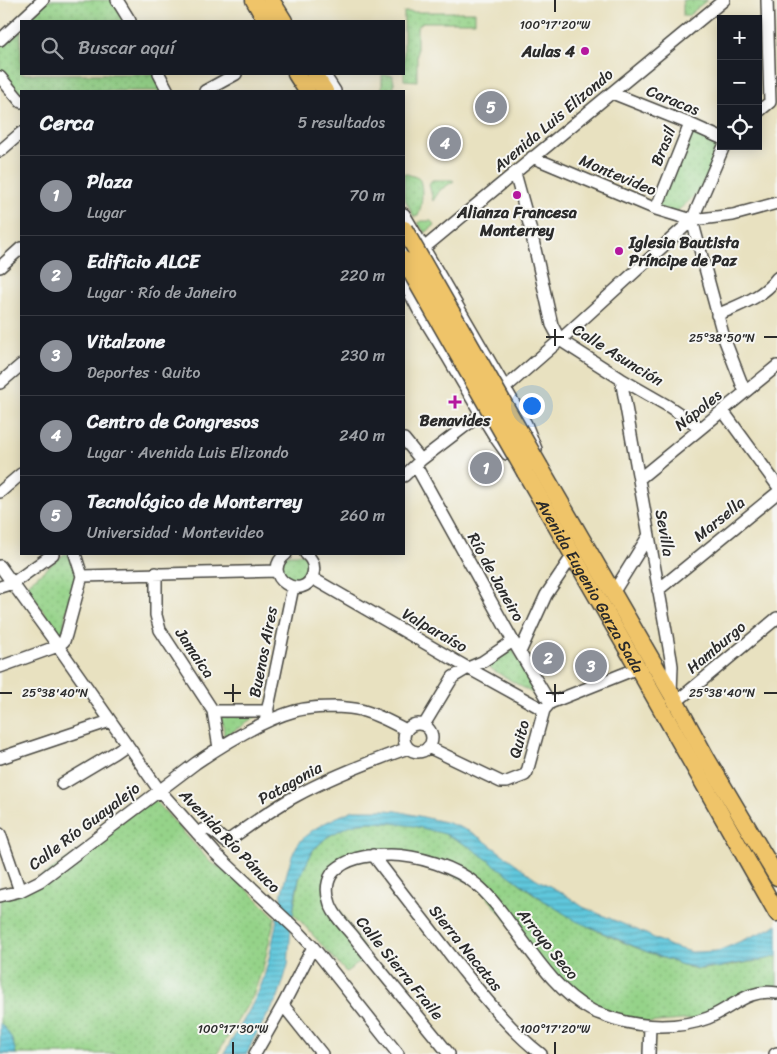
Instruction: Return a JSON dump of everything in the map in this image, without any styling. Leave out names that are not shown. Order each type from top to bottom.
[{"type":"highway","points":[[254,0],[265,20]]},
{"type":"highway","points":[[272,0],[283,20]]},
{"type":"highway","points":[[296,75],[306,90]]},
{"type":"highway","points":[[315,75],[324,90]]},
{"type":"highway","name":"Avenida Eugenio Garza Sada","points":[[405,225],[533,471],[573,555],[775,909]]},
{"type":"highway","name":"Avenida Eugenio Garza Sada","points":[[405,262],[533,471],[613,592],[674,697],[707,759],[777,877]]},
{"type":"street","points":[[22,20],[43,0]]},
{"type":"street","points":[[118,0],[129,20]]},
{"type":"street","name":"Avenida Luis Elizondo","points":[[405,264],[532,157],[724,0]]},
{"type":"street","points":[[762,110],[774,106],[772,38],[767,0]]},
{"type":"street","points":[[0,40],[20,21]]},
{"type":"street","points":[[160,75],[167,90]]},
{"type":"street","points":[[207,90],[234,75]]},
{"type":"street","points":[[295,75],[297,90]]},
{"type":"street","points":[[325,75],[335,90]]},
{"type":"street","points":[[0,77],[20,101]]},
{"type":"street","name":"Caracas","points":[[612,93],[717,136]]},
{"type":"street","name":"Brasil","points":[[656,209],[690,124]]},
{"type":"street","points":[[0,151],[20,133]]},
{"type":"street","points":[[505,388],[692,220],[722,150]]},
{"type":"street","name":"Montevideo","points":[[532,157],[656,209],[692,220]]},
{"type":"street","name":"Calle Asunción","points":[[515,173],[530,227],[552,325],[560,340],[701,428]]},
{"type":"street","points":[[692,220],[733,215],[777,203]]},
{"type":"street","points":[[692,220],[724,338],[745,392]]},
{"type":"street","points":[[405,224],[424,248],[531,435],[533,471],[515,463],[501,446],[418,309],[405,284]]},
{"type":"street","points":[[0,267],[20,249]]},
{"type":"street","points":[[717,315],[756,298],[777,278]]},
{"type":"street","points":[[418,309],[419,294],[428,284],[437,282],[448,289]]},
{"type":"street","points":[[0,383],[20,366]]},
{"type":"street","name":"Nápoles","points":[[639,480],[777,366]]},
{"type":"street","name":"Sevilla","points":[[620,379],[672,666],[674,697]]},
{"type":"street","points":[[723,411],[777,484]]},
{"type":"street","points":[[405,474],[481,414]]},
{"type":"street","name":"Río de Janeiro","points":[[405,443],[418,463],[547,706]]},
{"type":"street","points":[[0,492],[20,475]]},
{"type":"street","name":"Marsella","points":[[658,590],[777,493]]},
{"type":"street","points":[[613,592],[649,535]]},
{"type":"street","points":[[0,587],[13,583],[52,555]]},
{"type":"street","points":[[0,668],[58,646],[64,640],[82,576],[74,555]]},
{"type":"street","points":[[284,555],[277,565],[277,571],[280,579],[285,584],[293,587],[307,584],[312,578],[314,571],[311,555]]},
{"type":"street","points":[[520,652],[546,595],[573,555]]},
{"type":"street","name":"Avenida Río Pánuco","points":[[0,566],[159,790],[215,853],[298,930],[398,1054]]},
{"type":"street","points":[[82,576],[277,571]]},
{"type":"street","name":"Jamaica","points":[[156,573],[156,615],[160,630],[214,711],[219,748]]},
{"type":"street","name":"Valparaíso","points":[[312,578],[468,668],[547,706]]},
{"type":"street","name":"Buenos Aires","points":[[267,717],[293,587]]},
{"type":"street","name":"Hamburgo","points":[[674,697],[777,618]]},
{"type":"street","points":[[424,725],[450,681],[468,668],[482,662],[513,640]]},
{"type":"street","points":[[547,706],[638,668]]},
{"type":"street","name":"Quito","points":[[428,747],[501,782],[507,782],[525,775],[547,706]]},
{"type":"street","points":[[214,711],[267,717],[324,707],[352,708],[366,711],[406,730]]},
{"type":"street","name":"Calle Río Guayalejo","points":[[0,896],[20,891],[46,877],[196,763],[267,717]]},
{"type":"street","points":[[0,758],[110,721]]},
{"type":"street","points":[[418,724],[424,725],[430,733],[431,743],[422,751],[414,752],[404,742],[406,730],[418,724]]},
{"type":"street","points":[[62,784],[127,744]]},
{"type":"street","name":"Patagonia","points":[[197,833],[208,829],[226,842],[294,797],[331,778],[408,748]]},
{"type":"street","points":[[0,834],[20,891]]},
{"type":"street","name":"Arroyo Seco","points":[[328,900],[328,883],[334,871],[354,859],[373,855],[401,855],[442,865],[477,885],[494,903],[544,968],[570,996],[591,1010],[632,1024],[650,1026],[692,1023],[722,1011],[748,996],[758,993],[777,993]]},
{"type":"street","name":"Sierra Nacatas","points":[[373,855],[490,1004],[524,1041],[541,1054]]},
{"type":"street","name":"Calle Sierra Fraile","points":[[328,900],[334,911],[362,947],[449,1054]]},
{"type":"street","points":[[255,1054],[313,947]]},
{"type":"street","points":[[283,1005],[322,1054]]},
{"type":"street","points":[[649,1054],[650,1026]]},
{"type":"green space","points":[[43,0],[117,0],[128,20],[22,20]]},
{"type":"green space","points":[[683,0],[707,0],[688,16],[683,16]]},
{"type":"green space","points":[[404,12],[475,12],[475,22],[423,22],[417,27],[417,81],[404,80]]},
{"type":"green space","points":[[20,21],[20,75],[160,75],[167,90],[20,90],[20,100],[0,76],[0,40]]},
{"type":"green space","points":[[382,75],[393,75],[394,90],[382,90]]},
{"type":"green space","points":[[690,124],[717,136],[717,150],[720,150],[708,184],[674,214],[656,209]]},
{"type":"green space","points":[[405,173],[419,178],[421,182],[421,208],[418,216],[414,217],[405,199]]},
{"type":"green space","points":[[432,180],[454,181],[440,190],[433,201],[429,184]]},
{"type":"green space","points":[[431,221],[435,225],[425,233],[418,223]]},
{"type":"green space","points":[[63,555],[70,555],[77,577],[65,617],[64,630],[61,633],[58,633],[29,590],[28,585]]},
{"type":"green space","points":[[285,555],[306,555],[312,578],[293,587],[277,565]]},
{"type":"green space","points":[[512,648],[537,696],[488,667]]},
{"type":"green space","points":[[220,716],[256,716],[224,737],[223,723]]},
{"type":"green space","points":[[154,799],[211,863],[229,871],[275,917],[264,964],[253,996],[217,1054],[16,1054],[11,1037],[0,1023],[0,895],[20,891]]},
{"type":"green space","points":[[371,822],[427,828],[459,840],[485,857],[533,894],[574,919],[619,941],[686,966],[700,969],[717,968],[777,956],[777,994],[770,992],[706,1018],[632,1024],[570,996],[477,885],[401,855],[343,864],[327,892],[369,956],[346,972],[293,913],[299,879],[313,850],[327,837],[348,826]]},
{"type":"water","points":[[353,810],[397,811],[457,826],[482,839],[535,878],[583,907],[670,946],[691,952],[718,951],[777,924],[777,956],[717,968],[699,969],[680,964],[576,921],[546,902],[470,847],[445,834],[414,826],[391,823],[359,823],[348,826],[327,837],[313,850],[299,879],[296,891],[288,965],[278,997],[247,1054],[224,1054],[250,1009],[263,980],[286,876],[298,844],[310,832]]},
{"type":"water","points":[[0,1023],[11,1037],[16,1054],[0,1054]]},
{"type":"place","name":"Aulas 4","points":[[585,51]]},
{"type":"place","name":"Tecnológico de Monterrey","points":[[491,107]]},
{"type":"place","name":"Centro de Congresos","points":[[445,143]]},
{"type":"place","name":"Alianza Francesa Monterrey","points":[[517,195]]},
{"type":"place","name":"Iglesia Bautista Príncipe de Paz","points":[[619,251]]},
{"type":"place","name":"Benavides","points":[[455,402]]},
{"type":"place","name":"Plaza","points":[[486,468]]},
{"type":"place","name":"Edificio ALCE","points":[[548,658]]},
{"type":"place","name":"Vitalzone","points":[[591,666]]}]
